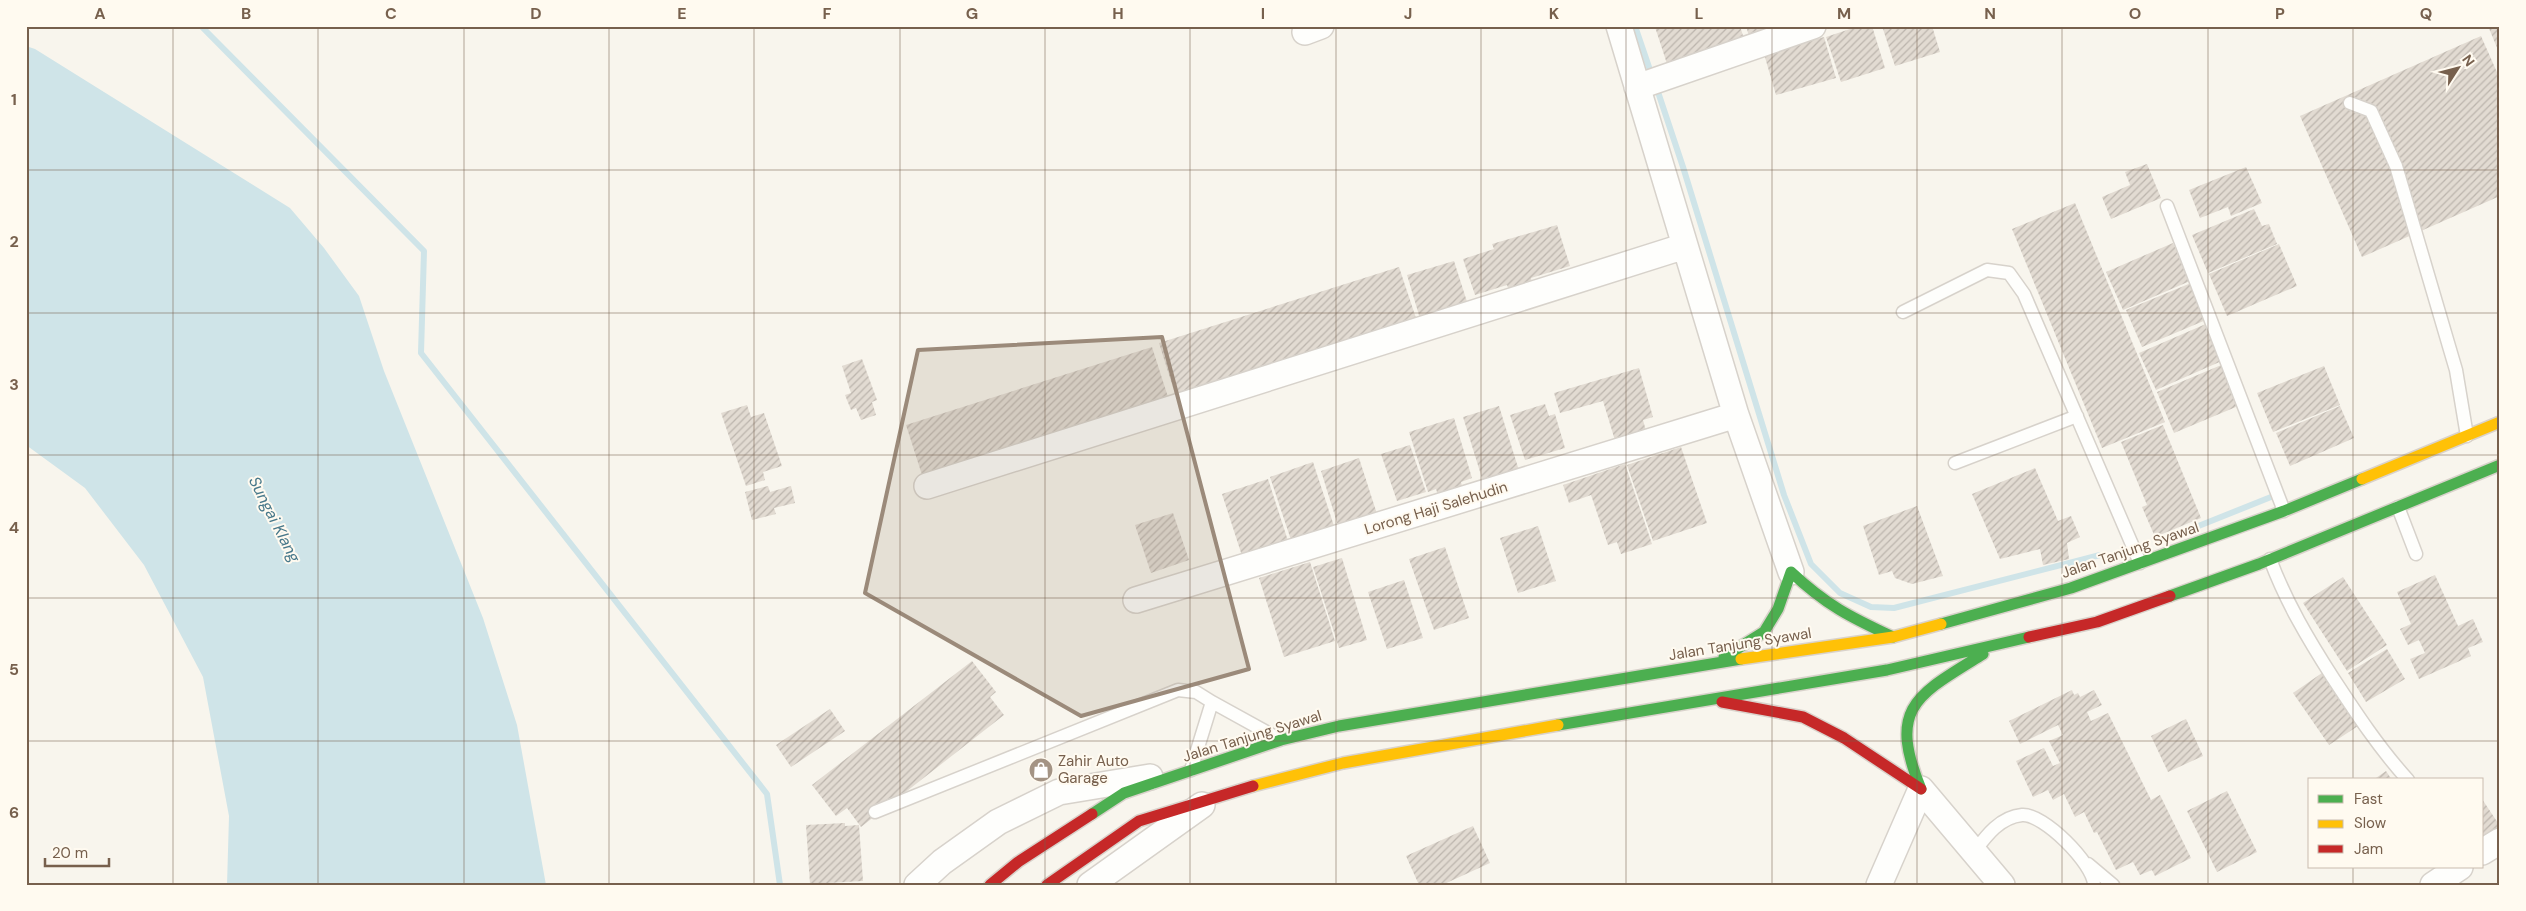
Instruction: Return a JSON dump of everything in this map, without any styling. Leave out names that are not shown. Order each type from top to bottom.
[{"type":"main road","name":"Jalan Tanjung Syawal","points":[[990,885],[1018,862],[1124,793],[1281,740],[1339,726],[1716,662],[1893,636],[2071,588],[2284,511],[2500,422]]},
{"type":"main road","points":[[1047,885],[1139,821],[1217,796],[1343,763],[1706,699],[1887,670],[2097,622],[2270,559],[2500,465]]},
{"type":"main road","points":[[1716,662],[1764,632],[1778,609],[1791,572],[1817,596],[1845,615],[1893,636]]},
{"type":"main road","points":[[1921,789],[1909,764],[1904,735],[1912,706],[1946,678],[2003,642]]},
{"type":"main road","points":[[1706,699],[1803,717],[1844,738],[1921,789]]},
{"type":"street","points":[[1619,26],[1736,415],[1791,572]]},
{"type":"street","points":[[1637,87],[1812,26]]},
{"type":"street","points":[[927,486],[1685,246]]},
{"type":"street","name":"Lorong Haji Salehudin","points":[[1136,600],[1736,415]]},
{"type":"street","points":[[917,885],[942,862],[998,822],[1058,792],[1191,770]]},
{"type":"street","points":[[1880,885],[1921,789],[1985,872]]},
{"type":"street","points":[[1090,885],[1153,838],[1217,796]]},
{"type":"street","points":[[2484,851],[2500,841]]},
{"type":"lane","points":[[2350,103],[2371,110],[2396,166],[2456,370],[2467,436]]},
{"type":"lane","points":[[2167,206],[2284,511]]},
{"type":"lane","points":[[1903,312],[1987,270],[2009,273],[2024,294],[2140,563]]},
{"type":"lane","points":[[1955,463],[2077,416]]},
{"type":"lane","points":[[2398,507],[2416,554]]},
{"type":"lane","points":[[2270,559],[2281,589],[2302,630],[2372,735],[2406,778]]},
{"type":"lane","points":[[875,812],[1178,690],[1196,692],[1281,740]]},
{"type":"lane","points":[[1191,770],[1212,702]]},
{"type":"lane","points":[[1985,872],[1990,832],[2008,818],[2024,814],[2043,823],[2073,847],[2084,861],[2113,885]]},
{"type":"lane","points":[[2084,861],[2094,885]]},
{"type":"highlighted area","points":[[1162,337],[1249,669],[1081,716],[865,593],[918,350]]},
{"type":"water","name":"Sungai Klang","points":[[26,46],[35,49],[290,208],[324,248],[359,296],[384,371],[483,618],[517,725],[546,885],[227,885],[229,816],[203,677],[144,565],[85,488],[26,445]]},
{"type":"building","points":[[1740,26],[1746,45],[1669,70],[1655,27]]},
{"type":"building","points":[[1746,26],[1805,26],[1751,43]]},
{"type":"building","points":[[1859,26],[1872,26],[1885,68],[1841,82],[1826,37]]},
{"type":"building","points":[[1882,26],[1932,26],[1940,52],[1895,66]]},
{"type":"building","points":[[2488,26],[2500,26],[2500,55]]},
{"type":"building","points":[[2481,36],[2500,79],[2500,196],[2362,257],[2300,116]]},
{"type":"building","points":[[1824,37],[1836,78],[1776,95],[1764,54]]},
{"type":"building","points":[[2147,164],[2161,198],[2111,219],[2102,197],[2130,185],[2125,172]]},
{"type":"building","points":[[2246,167],[2262,203],[2231,216],[2228,207],[2200,218],[2189,190]]},
{"type":"building","points":[[2075,203],[2165,422],[2102,448],[2012,229]]},
{"type":"building","points":[[2254,209],[2262,226],[2269,224],[2277,244],[2208,273],[2192,235]]},
{"type":"building","points":[[1557,225],[1570,266],[1531,278],[1532,283],[1509,290],[1507,285],[1475,295],[1463,259],[1494,249],[1492,244]]},
{"type":"building","points":[[2173,243],[2190,281],[2123,310],[2106,272]]},
{"type":"building","points":[[2279,244],[2297,286],[2227,316],[2209,274]]},
{"type":"building","points":[[1454,261],[1469,308],[1421,322],[1407,275]]},
{"type":"building","points":[[1399,267],[1416,318],[1175,394],[1159,343]]},
{"type":"building","points":[[2191,283],[2206,320],[2142,347],[2126,310]]},
{"type":"building","points":[[2208,323],[2224,360],[2156,390],[2139,353]]},
{"type":"building","points":[[1152,347],[1168,397],[922,475],[906,425]]},
{"type":"building","points":[[862,359],[877,400],[872,402],[876,415],[861,420],[856,408],[851,410],[845,395],[851,393],[842,366]]},
{"type":"building","points":[[2226,363],[2243,404],[2174,433],[2157,392]]},
{"type":"building","points":[[2324,366],[2340,405],[2273,432],[2257,393]]},
{"type":"building","points":[[1639,368],[1653,417],[1643,420],[1648,438],[1617,447],[1603,401],[1560,413],[1554,393]]},
{"type":"building","points":[[1545,404],[1549,416],[1555,414],[1565,448],[1525,460],[1510,415]]},
{"type":"building","points":[[747,405],[751,417],[764,413],[782,466],[763,472],[765,480],[746,486],[721,413]]},
{"type":"building","points":[[1499,406],[1521,477],[1485,488],[1463,417]]},
{"type":"building","points":[[2340,406],[2354,438],[2290,466],[2276,433]]},
{"type":"building","points":[[1454,418],[1472,478],[1461,482],[1464,494],[1440,501],[1436,489],[1428,492],[1409,432]]},
{"type":"building","points":[[2163,425],[2201,518],[2155,537],[2142,507],[2147,505],[2121,442]]},
{"type":"building","points":[[1410,445],[1426,492],[1397,501],[1381,454]]},
{"type":"building","points":[[1681,447],[1707,523],[1653,541],[1627,465]]},
{"type":"building","points":[[1359,458],[1378,517],[1339,529],[1321,471]]},
{"type":"building","points":[[1313,462],[1336,532],[1293,546],[1270,477]]},
{"type":"building","points":[[1625,464],[1652,544],[1621,554],[1617,542],[1608,545],[1591,495],[1569,503],[1563,485]]},
{"type":"building","points":[[2035,468],[2058,521],[2071,516],[2080,537],[2067,543],[2069,559],[2043,565],[2040,549],[2000,559],[1972,494]]},
{"type":"building","points":[[1268,479],[1290,547],[1244,562],[1222,494]]},
{"type":"building","points":[[768,486],[770,492],[791,486],[795,503],[774,508],[776,514],[752,520],[745,492]]},
{"type":"building","points":[[1917,506],[1943,576],[1912,584],[1895,578],[1892,571],[1879,575],[1863,526]]},
{"type":"building","points":[[1173,513],[1189,560],[1151,573],[1135,525]]},
{"type":"building","points":[[1538,526],[1556,581],[1518,593],[1500,538]]},
{"type":"building","points":[[1445,547],[1469,618],[1434,630],[1409,559]]},
{"type":"building","points":[[1342,558],[1367,640],[1339,648],[1313,567]]},
{"type":"building","points":[[1310,562],[1335,641],[1284,657],[1259,578]]},
{"type":"building","points":[[2435,575],[2458,626],[2473,619],[2483,642],[2468,648],[2471,656],[2419,679],[2410,659],[2425,653],[2419,640],[2408,645],[2400,629],[2411,624],[2397,592]]},
{"type":"building","points":[[2343,577],[2387,645],[2347,671],[2303,603]]},
{"type":"building","points":[[1404,580],[1423,638],[1387,649],[1368,592]]},
{"type":"building","points":[[2387,649],[2405,679],[2366,702],[2348,673]]},
{"type":"building","points":[[972,661],[996,692],[990,697],[1004,715],[861,827],[847,808],[836,816],[812,785]]},
{"type":"building","points":[[2322,673],[2358,726],[2329,745],[2293,693]]},
{"type":"building","points":[[2072,690],[2074,695],[2078,693],[2080,697],[2094,690],[2102,705],[2087,712],[2091,721],[2108,713],[2151,800],[2160,795],[2191,858],[2155,876],[2152,870],[2140,875],[2133,862],[2116,870],[2097,832],[2094,833],[2084,812],[2075,817],[2064,794],[2053,800],[2048,790],[2033,797],[2016,761],[2044,748],[2053,766],[2060,763],[2049,741],[2063,735],[2058,725],[2020,744],[2009,721]]},
{"type":"building","points":[[830,709],[845,731],[791,767],[776,745]]},
{"type":"building","points":[[2186,719],[2203,756],[2168,772],[2151,736]]},
{"type":"building","points":[[2386,771],[2391,778],[2376,778]]},
{"type":"building","points":[[2227,791],[2257,852],[2217,872],[2187,811]]},
{"type":"building","points":[[2484,802],[2500,826],[2484,837]]},
{"type":"building","points":[[845,823],[845,826],[859,825],[863,881],[810,884],[806,825]]},
{"type":"building","points":[[1473,826],[1490,863],[1442,885],[1419,885],[1406,856]]},
{"type":"waterway","points":[[201,26],[424,251],[421,353],[767,794],[780,885]]},
{"type":"waterway","points":[[1635,26],[1650,70]]},
{"type":"waterway","points":[[1658,92],[1784,495],[1811,564],[1840,593],[1871,607],[1894,608],[2100,555]]},
{"type":"waterway","points":[[2166,539],[2271,497]]},
{"type":"traffic: fast","points":[[2170,596],[2259,564],[2500,465]]},
{"type":"traffic: fast","points":[[1941,624],[2071,588],[2284,511],[2362,479]]},
{"type":"traffic: fast","points":[[1724,657],[1764,632],[1778,609],[1791,572],[1827,602],[1893,637]]},
{"type":"traffic: fast","points":[[1558,725],[1887,670],[2029,637]]},
{"type":"traffic: fast","points":[[1921,789],[1911,761],[1907,739],[1908,721],[1914,706],[1925,693],[1983,654]]},
{"type":"traffic: fast","points":[[1092,814],[1124,793],[1281,740],[1339,726],[1741,659]]},
{"type":"traffic: slow","points":[[2362,479],[2500,422]]},
{"type":"traffic: slow","points":[[1741,659],[1893,637],[1941,624]]},
{"type":"traffic: slow","points":[[1253,786],[1343,763],[1558,725]]},
{"type":"traffic: jam","points":[[2029,637],[2097,622],[2170,596]]},
{"type":"traffic: jam","points":[[1722,702],[1803,717],[1844,738],[1921,789]]},
{"type":"traffic: jam","points":[[1047,885],[1139,821],[1253,786]]},
{"type":"traffic: jam","points":[[990,885],[1018,862],[1092,814]]},
{"type":"place","name":"Zahir Auto Garage","points":[[1041,770]]}]
